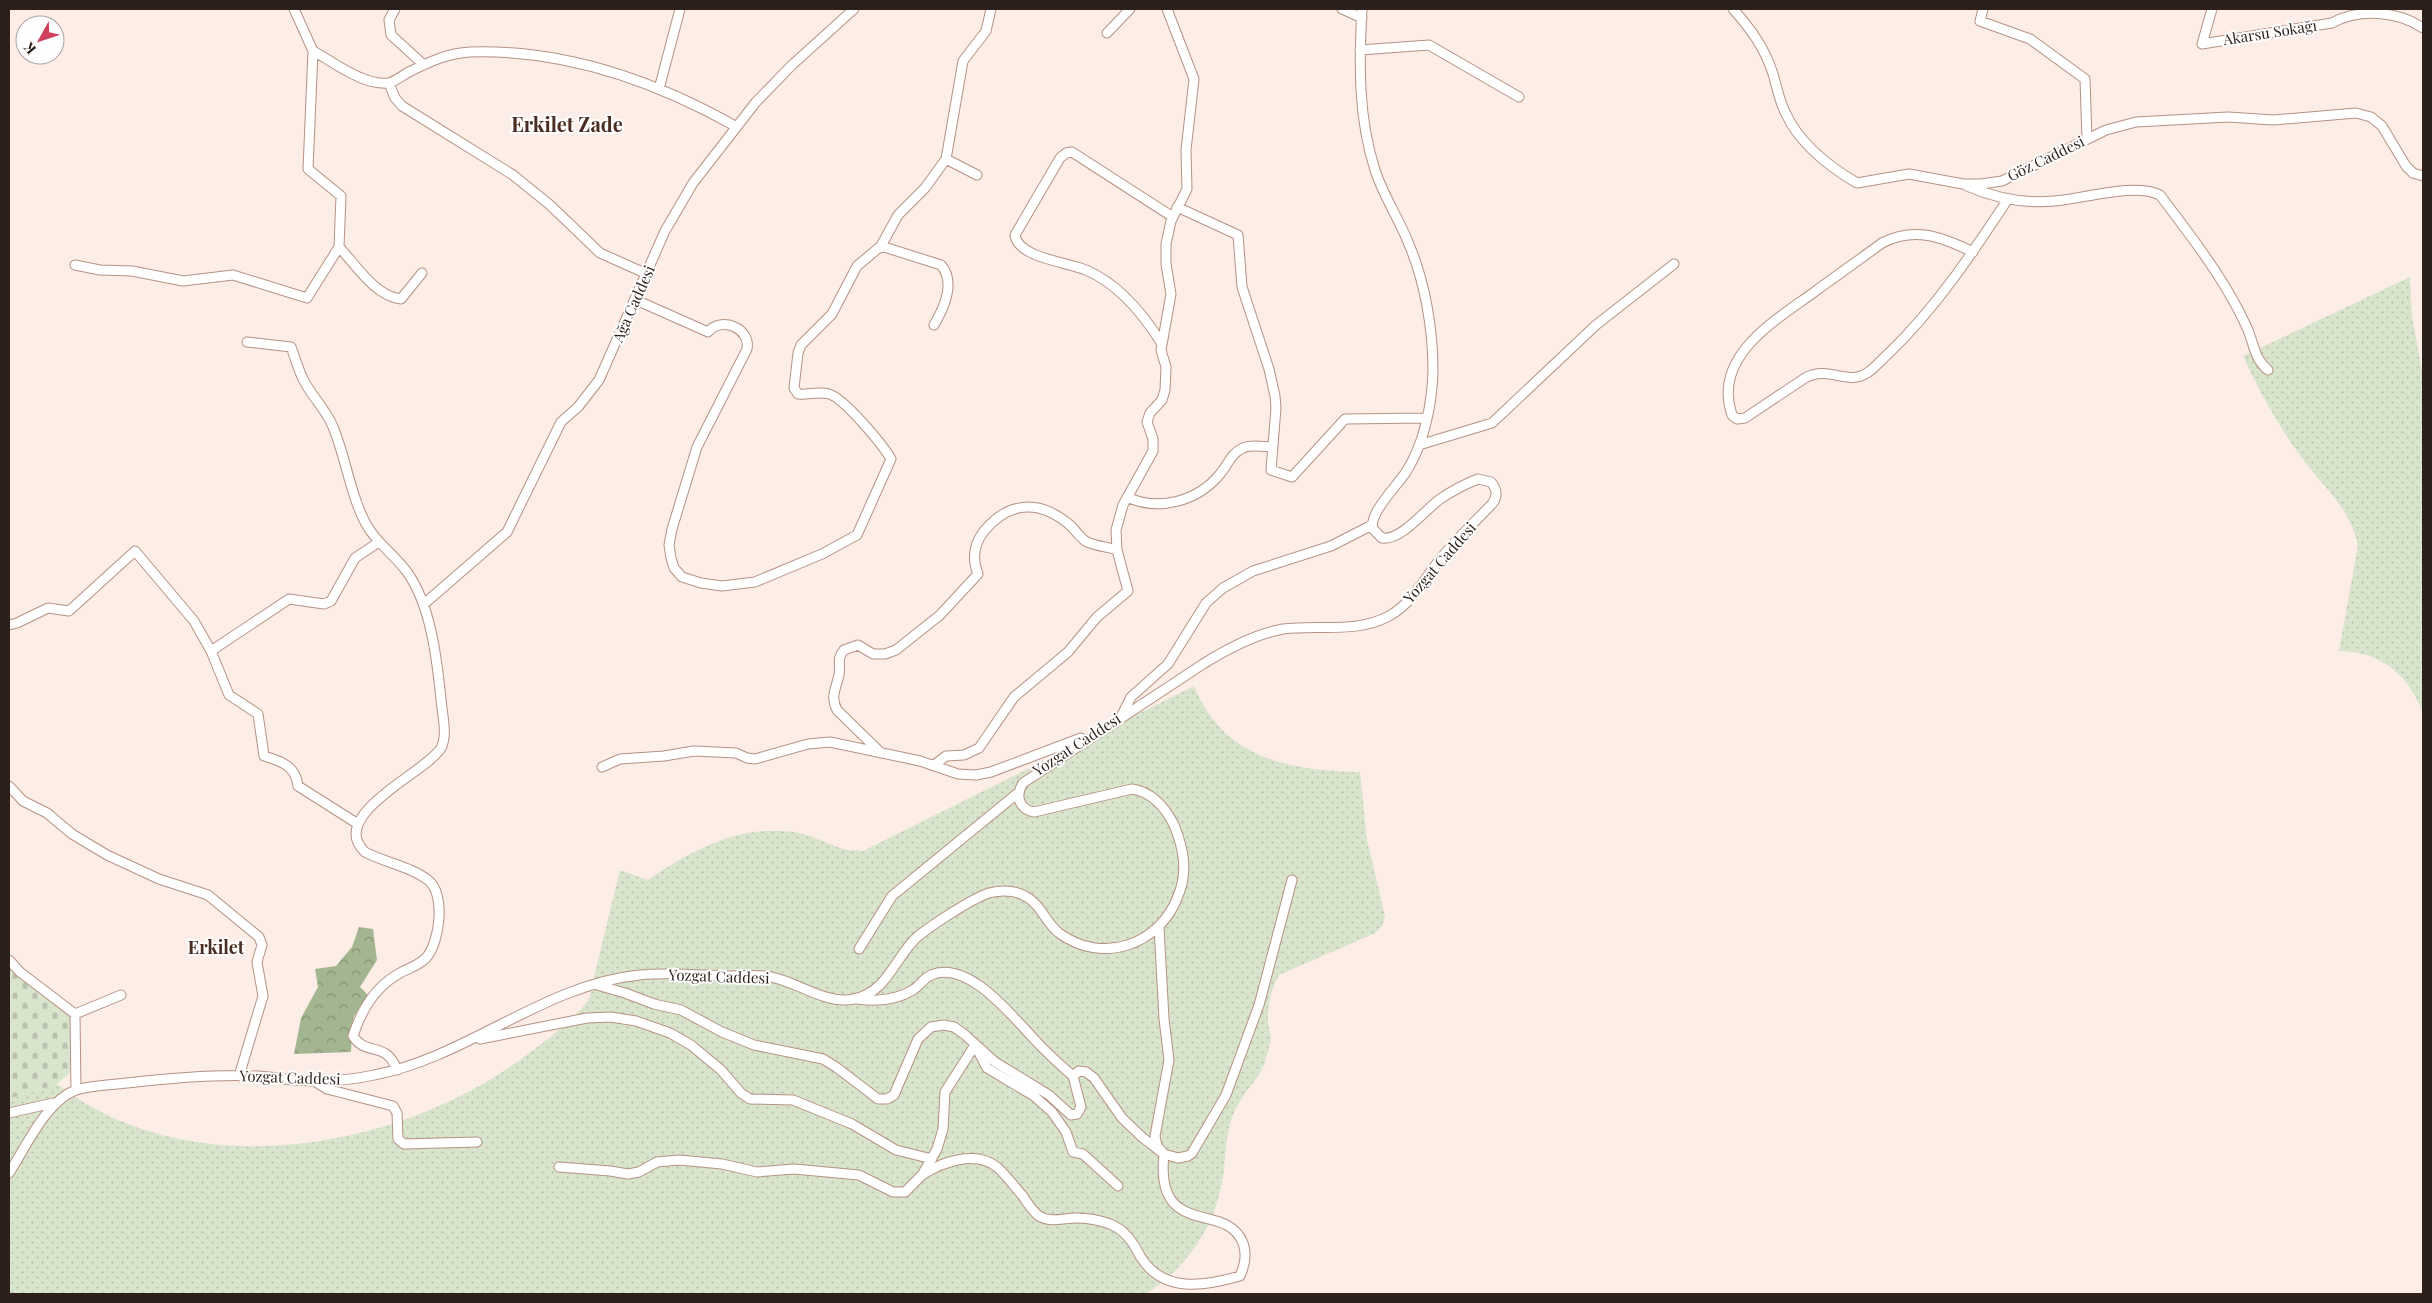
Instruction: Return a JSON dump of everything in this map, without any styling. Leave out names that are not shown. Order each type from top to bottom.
[{"type":"street","points":[[75,265],[100,270],[132,271],[183,281],[233,275],[307,298],[339,247],[341,196],[308,169],[313,51],[294,9]]},
{"type":"street","points":[[395,9],[389,20],[390,35],[424,65]]},
{"type":"street","points":[[659,89],[680,9]]},
{"type":"street","name":"Ağa Caddesi","points":[[424,604],[507,532],[561,422],[582,403],[598,380],[678,206],[735,126],[792,65],[854,9]]},
{"type":"street","points":[[636,300],[708,332],[715,325],[729,324],[743,333],[748,340],[748,349],[697,447],[669,545],[674,568],[687,579],[722,586],[749,583],[822,554],[858,535],[891,459],[885,449],[840,400],[826,394],[798,394],[794,388],[798,353],[801,344],[832,314],[857,266],[881,246],[898,216],[925,188],[946,159],[963,61],[986,31],[992,9]]},
{"type":"street","points":[[1107,33],[1130,9]]},
{"type":"street","points":[[934,765],[946,756],[964,755],[979,748],[1014,697],[1068,652],[1097,618],[1126,594],[1128,585],[1117,550],[1118,520],[1127,497],[1154,451],[1153,439],[1147,422],[1150,413],[1162,400],[1165,390],[1166,366],[1161,350],[1170,303],[1166,254],[1172,217],[1187,189],[1186,150],[1194,79],[1167,9]]},
{"type":"street","points":[[1342,9],[1362,18]]},
{"type":"street","points":[[1122,716],[1131,697],[1168,664],[1206,603],[1223,588],[1253,571],[1321,550],[1372,521],[1407,470],[1419,445],[1431,389],[1432,360],[1423,290],[1412,249],[1381,186],[1370,153],[1360,94],[1362,9]]},
{"type":"street","name":"Göz Caddesi","points":[[1733,9],[1749,27],[1765,52],[1781,104],[1791,124],[1807,145],[1836,170],[1856,182],[1909,174],[1963,184],[2002,181],[2106,130],[2151,120],[2228,117],[2273,120],[2356,113],[2371,117],[2382,126],[2406,166],[2413,173],[2423,176]]},
{"type":"street","points":[[1983,9],[1980,21],[2030,39],[2086,79],[2088,139]]},
{"type":"street","name":"Akarsu Sokağı","points":[[2212,9],[2202,44],[2332,23],[2346,16],[2361,13],[2401,17],[2423,28]]},
{"type":"street","points":[[1360,50],[1429,45],[1519,98]]},
{"type":"street","points":[[313,51],[365,80],[389,83],[424,65],[460,53],[529,55],[595,68],[659,89],[735,126]]},
{"type":"street","points":[[389,83],[395,98],[402,106],[513,175],[550,205],[600,252],[647,274]]},
{"type":"street","points":[[1162,344],[1133,305],[1110,284],[1086,270],[1025,251],[1017,244],[1014,235],[1060,158],[1069,152],[1072,152],[1172,217]]},
{"type":"street","points":[[946,159],[978,176]]},
{"type":"street","points":[[1963,184],[2008,199],[2053,202],[2138,190],[2149,190],[2160,195],[2211,263],[2243,320],[2258,360],[2268,370]]},
{"type":"street","points":[[1973,252],[1941,237],[1924,234],[1898,236],[1882,243],[1771,323],[1748,344],[1738,359],[1732,376],[1729,393],[1732,415],[1737,419],[1745,418],[1805,378],[1816,373],[1827,372],[1850,378],[1868,373],[1908,335],[1973,252],[2008,199]]},
{"type":"street","points":[[1177,207],[1238,235],[1242,287],[1275,396],[1276,408],[1271,470],[1292,477],[1345,419],[1426,418]]},
{"type":"street","points":[[881,246],[941,265],[944,268],[948,277],[947,294],[942,310],[934,325]]},
{"type":"street","points":[[339,247],[378,288],[391,297],[401,299],[422,273]]},
{"type":"street","points":[[1419,445],[1492,423],[1560,362],[1596,325],[1674,264]]},
{"type":"street","points":[[247,342],[291,347],[303,379],[333,425],[362,516],[379,542],[407,572],[424,604],[439,678],[443,742],[436,754],[381,796],[358,824],[356,839],[365,852],[424,877],[434,887],[437,897],[438,933],[430,953],[420,963],[401,972],[381,987],[366,1006],[353,1036],[363,1047],[384,1052],[392,1059],[397,1070]]},
{"type":"street","points":[[1127,497],[1153,505],[1180,500],[1198,493],[1211,484],[1232,455],[1240,449],[1247,446],[1273,447]]},
{"type":"street","name":"Yozgat Caddesi","points":[[859,949],[892,896],[1019,792],[1026,779],[1203,664],[1263,635],[1294,628],[1348,627],[1380,620],[1395,612],[1413,596],[1443,556],[1492,504],[1496,497],[1496,489],[1491,482],[1483,479],[1463,485],[1439,500],[1404,531],[1390,538],[1378,536],[1372,521]]},
{"type":"street","points":[[881,753],[838,710],[834,702],[834,690],[840,673],[838,661],[844,650],[858,645],[873,654],[891,653],[940,615],[978,574],[974,558],[979,538],[989,526],[1013,509],[1026,506],[1039,508],[1069,525],[1086,541],[1117,550]]},
{"type":"street","points":[[211,651],[289,599],[324,604],[331,601],[355,558],[379,542]]},
{"type":"street","points":[[9,625],[48,608],[69,611],[135,551],[194,621],[211,651],[229,695],[258,714],[264,756],[286,764],[293,771],[298,786],[358,824]]},
{"type":"street","points":[[602,767],[620,759],[664,756],[694,751],[736,753],[755,759],[822,742],[934,765],[958,774],[984,774],[1096,732]]},
{"type":"street","points":[[9,786],[30,806],[46,813],[72,834],[107,855],[159,878],[208,895],[259,937],[262,945],[257,962],[263,996],[239,1076]]},
{"type":"street","points":[[856,999],[880,985],[920,935],[978,898],[994,892],[1014,892],[1027,897],[1038,906],[1049,923],[1060,934],[1092,947],[1110,949],[1130,945],[1148,936],[1169,915],[1178,896],[1184,866],[1174,827],[1166,811],[1158,801],[1141,791],[1127,789],[1034,812],[1022,806],[1019,792]]},
{"type":"street","points":[[594,985],[625,993],[654,1004],[681,1010],[722,1032],[754,1045],[823,1059],[836,1066],[878,1099],[882,1100],[891,1097],[896,1092],[916,1044],[926,1031],[938,1025],[949,1025],[964,1034],[1006,1070],[1049,1095],[1071,1115],[1077,1114],[1080,1107],[1073,1076],[1080,1071],[1090,1074],[1122,1118],[1143,1138],[1164,1154],[1178,1158],[1192,1153],[1226,1095],[1260,1005],[1292,880]]},
{"type":"street","points":[[922,1176],[938,1166],[956,1161],[976,1159],[986,1162],[1001,1171],[1039,1216],[1049,1220],[1085,1218],[1110,1224],[1128,1236],[1146,1264],[1166,1278],[1182,1284],[1199,1286],[1240,1276],[1246,1257],[1241,1239],[1233,1229],[1222,1222],[1181,1210],[1167,1194],[1164,1180],[1164,1154],[1158,1146],[1155,1136],[1169,1060],[1164,1019],[1159,926]]},
{"type":"street","points":[[9,960],[75,1014]]},
{"type":"street","name":"Yozgat Caddesi","points":[[76,1090],[170,1079],[239,1076],[314,1081],[352,1079],[397,1070],[470,1042],[522,1014],[594,985],[620,978],[653,974],[770,977],[836,1000],[856,999],[875,1001],[895,998],[914,989],[929,976],[941,973],[957,975],[976,984],[998,1002],[1073,1076]]},
{"type":"street","points":[[75,1014],[120,995]]},
{"type":"street","points":[[9,1113],[53,1104],[76,1090],[75,1014]]},
{"type":"street","points":[[470,1042],[587,1018],[611,1017],[636,1021],[670,1033],[691,1046],[722,1070],[741,1093],[750,1099],[793,1100],[852,1124],[896,1150],[932,1158]]},
{"type":"street","points":[[559,1167],[628,1174],[639,1172],[657,1162],[671,1159],[722,1164],[757,1172],[805,1169],[859,1175],[897,1193],[909,1190],[922,1176],[932,1158],[942,1129],[945,1092],[975,1044]]},
{"type":"street","points":[[975,1044],[987,1068],[1043,1104],[1063,1126],[1073,1152],[1083,1154],[1118,1186]]},
{"type":"street","points":[[314,1081],[327,1089],[393,1106],[397,1113],[397,1137],[404,1144],[476,1142]]},
{"type":"street","points":[[9,1173],[53,1104]]},
{"type":"green space","points":[[2410,277],[2412,317],[2423,376],[2423,714],[2410,688],[2392,668],[2368,655],[2339,651],[2358,545],[2354,532],[2343,510],[2305,462],[2279,424],[2263,397],[2243,356]]},
{"type":"green space","points":[[1194,686],[1207,710],[1222,730],[1241,745],[1261,756],[1308,768],[1360,772],[1367,840],[1385,916],[1382,926],[1375,933],[1279,975],[1272,992],[1268,1010],[1271,1041],[1262,1070],[1241,1100],[1232,1118],[1227,1140],[1223,1177],[1214,1212],[1197,1244],[1187,1258],[1174,1272],[1146,1294],[9,1294],[9,1099],[57,1084],[110,1116],[168,1136],[230,1146],[293,1144],[356,1134],[416,1115],[473,1089],[524,1057],[549,1038],[587,1002],[592,991],[620,870],[648,880],[684,857],[703,848],[742,834],[762,831],[804,834],[842,849],[863,851]]},
{"type":"green space","points":[[359,927],[373,929],[377,960],[360,987],[368,995],[353,1018],[351,1052],[294,1054],[301,1018],[318,987],[315,969],[336,966],[352,947]]},
{"type":"green space","points":[[9,959],[73,1017],[70,1073],[57,1084],[9,1099]]},
{"type":"district","name":"Erkilet Zade","points":[[567,125]]},
{"type":"district","name":"Erkilet","points":[[216,948]]}]
